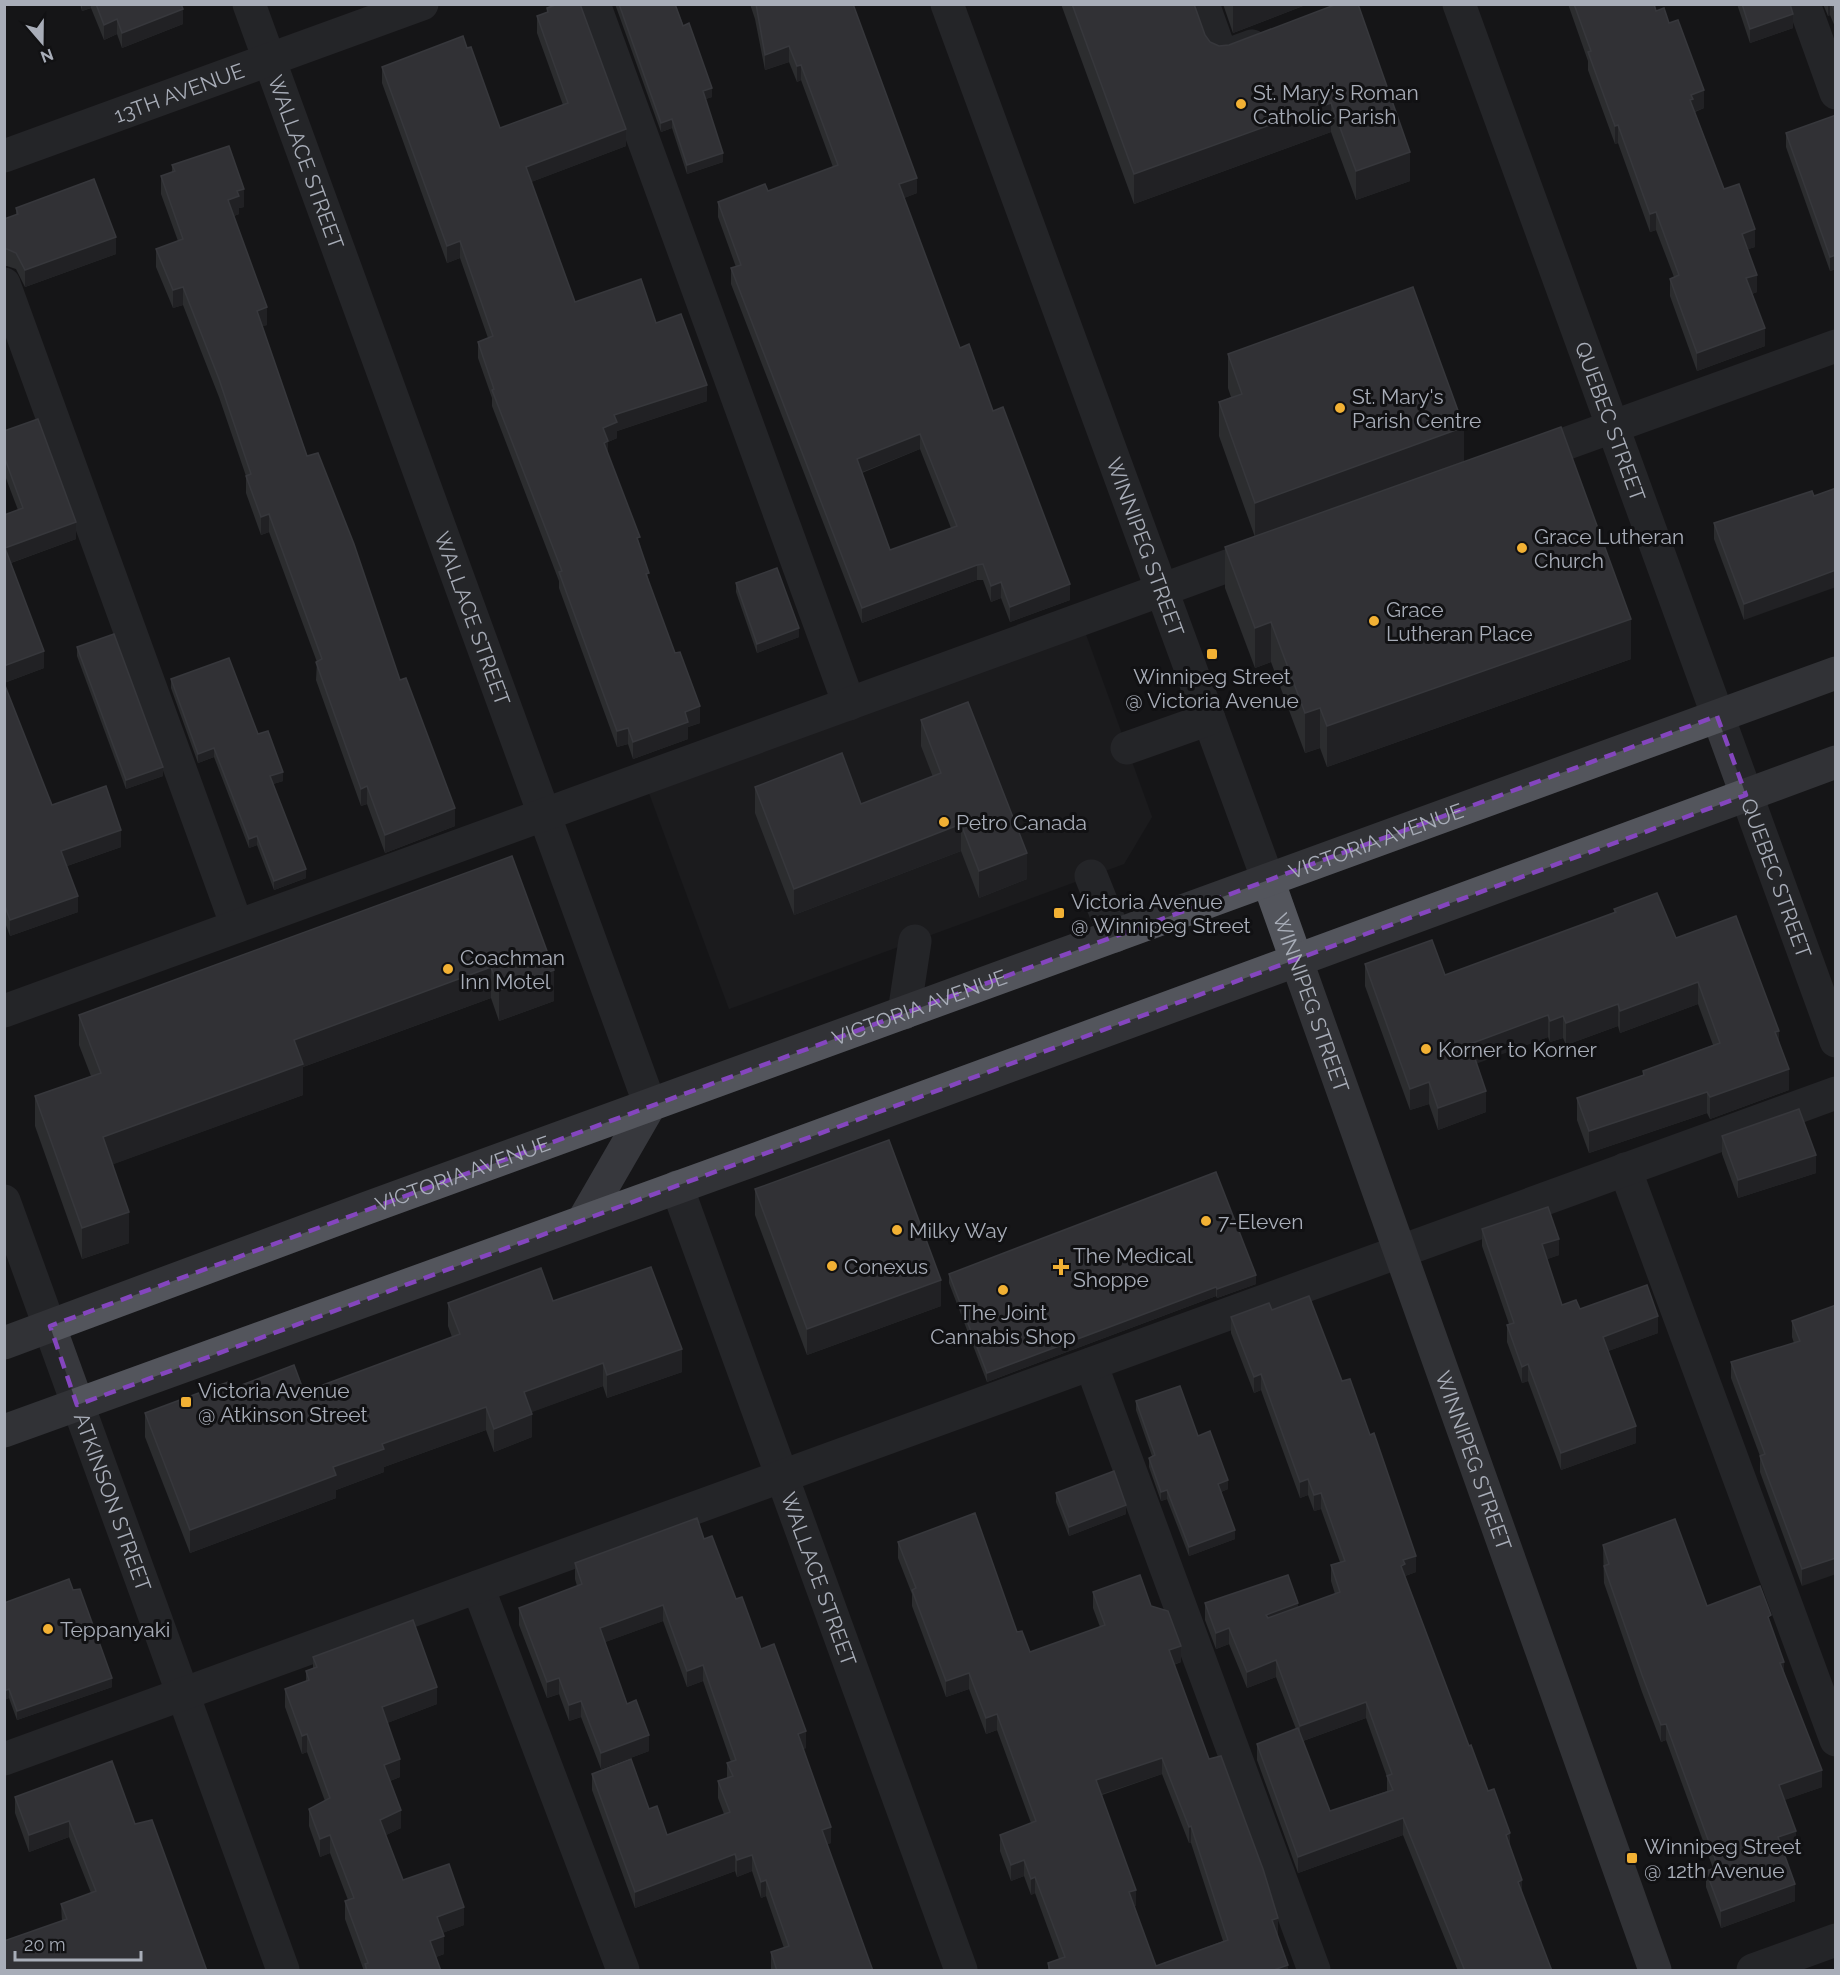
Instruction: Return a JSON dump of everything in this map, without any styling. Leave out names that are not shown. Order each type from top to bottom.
[{"type":"main road","name":"VICTORIA AVENUE","points":[[4,1343],[1836,673]]},
{"type":"main road","points":[[4,1431],[1836,762]]},
{"type":"main road","name":"WINNIPEG STREET","points":[[1268,880],[1655,1971]]},
{"type":"street","name":"WALLACE STREET","points":[[249,4],[542,815],[650,1105]]},
{"type":"street","name":"13TH AVENUE","points":[[4,156],[422,4]]},
{"type":"street","points":[[594,4],[849,704]]},
{"type":"street","name":"WINNIPEG STREET","points":[[946,4],[1268,880]]},
{"type":"street","points":[[1203,4],[1222,57],[1276,37]]},
{"type":"street","name":"QUEBEC STREET","points":[[1459,4],[1836,1041]]},
{"type":"street","points":[[1804,4],[1836,93]]},
{"type":"street","points":[[4,284],[237,926]]},
{"type":"street","points":[[1500,468],[1836,346]]},
{"type":"street","points":[[4,1011],[1297,541]]},
{"type":"street","points":[[1127,748],[1209,719]]},
{"type":"street","points":[[1091,876],[1115,936]]},
{"type":"street","points":[[904,1013],[915,941]]},
{"type":"street","points":[[4,1759],[1836,1093]]},
{"type":"street","points":[[583,1221],[650,1105]]},
{"type":"street","points":[[1625,1169],[1836,1740]]},
{"type":"street","name":"WALLACE STREET","points":[[677,1187],[961,1971]]},
{"type":"street","name":"ATKINSON STREET","points":[[4,1202],[283,1971]]},
{"type":"street","points":[[1091,1364],[1314,1971]]},
{"type":"street","points":[[478,1587],[623,1971]]},
{"type":"street","points":[[1753,1971],[1836,1940]]},
{"type":"highlighted area","points":[[1717,716],[1746,795],[77,1405],[50,1326]]},
{"type":"shaded area","points":[[1085,632],[1152,817],[1124,864],[729,1009],[649,793]]},
{"type":"building","points":[[96,4],[181,4],[183,9],[122,33],[117,19],[104,25]]},
{"type":"building","points":[[558,4],[580,4],[626,129],[526,167],[575,302],[641,279],[656,323],[681,314],[707,385],[614,415],[617,422],[603,428],[608,441],[604,443],[640,537],[637,538],[649,573],[646,574],[675,653],[680,652],[700,706],[685,712],[688,722],[633,742],[628,728],[617,731],[559,572],[562,571],[492,390],[494,389],[478,342],[493,336],[460,241],[447,246],[382,67],[463,36],[467,48],[471,47],[500,128],[568,103],[537,16],[548,12],[547,8]]},
{"type":"building","points":[[619,4],[675,4],[683,26],[689,23],[712,88],[703,91],[723,153],[687,165],[672,119],[661,123]]},
{"type":"building","points":[[756,4],[853,4],[917,178],[899,184],[960,348],[969,344],[993,411],[1003,407],[1070,584],[1010,607],[1001,582],[991,586],[983,564],[862,608],[731,268],[741,265],[718,202],[765,184],[768,191],[838,165],[801,65],[797,66],[789,46],[765,55]],"holes":[[[920,434],[957,526],[890,550],[857,459]]]},
{"type":"building","name":"St. Mary's Roman Catholic Parish","points":[[1072,4],[1194,4],[1205,35],[1210,42],[1219,46],[1229,45],[1337,4],[1358,4],[1410,152],[1356,171],[1331,103],[1134,174]]},
{"type":"building","points":[[1574,4],[1654,4],[1656,11],[1664,8],[1669,23],[1678,20],[1704,90],[1691,95],[1693,99],[1690,100],[1724,189],[1739,184],[1755,229],[1742,234],[1757,275],[1746,278],[1765,328],[1697,353],[1670,279],[1679,275],[1656,212],[1650,214],[1618,125],[1615,126],[1588,52],[1591,51]]},
{"type":"building","points":[[1742,4],[1790,4],[1793,14],[1750,29]]},
{"type":"building","points":[[1836,115],[1836,255],[1830,257],[1786,133]]},
{"type":"building","points":[[229,146],[244,189],[237,191],[239,196],[228,200],[267,307],[257,311],[307,456],[318,453],[354,544],[400,680],[406,678],[455,808],[385,835],[367,786],[361,789],[316,662],[322,659],[269,514],[261,517],[246,476],[251,474],[219,379],[183,287],[173,290],[156,249],[183,239],[161,176],[175,171],[172,165]]},
{"type":"building","points":[[94,179],[116,237],[25,270],[16,253],[4,249],[4,219],[18,214],[16,208]]},
{"type":"building","name":"St. Mary's Parish Centre","points":[[1413,287],[1464,427],[1255,503],[1219,402],[1242,394],[1228,354]]},
{"type":"building","points":[[38,419],[76,522],[5,548],[44,651],[4,666],[4,515],[23,508],[4,456],[4,431]]},
{"type":"building","points":[[1561,427],[1631,619],[1327,726],[1320,708],[1305,713],[1271,622],[1255,628],[1225,547]]},
{"type":"building","points":[[1836,488],[1836,570],[1744,604],[1714,523],[1812,491],[1814,496]]},
{"type":"building","points":[[777,568],[799,628],[757,644],[736,583]]},
{"type":"building","points":[[114,634],[163,767],[126,780],[77,647]]},
{"type":"building","points":[[229,658],[258,734],[268,731],[283,772],[270,776],[306,869],[274,881],[257,836],[249,839],[214,748],[198,754],[171,679]]},
{"type":"building","points":[[4,683],[52,805],[106,786],[121,830],[61,851],[78,896],[10,920],[4,903]]},
{"type":"building","name":"Petro Canada","points":[[968,702],[1027,853],[979,871],[961,824],[794,889],[755,787],[842,753],[861,804],[941,773],[921,720]]},
{"type":"building","points":[[512,856],[554,970],[499,990],[491,967],[294,1040],[303,1064],[103,1137],[129,1212],[82,1228],[35,1096],[101,1073],[79,1015]]},
{"type":"building","points":[[1657,893],[1676,938],[1736,916],[1779,1031],[1775,1032],[1789,1069],[1710,1097],[1707,1092],[1589,1131],[1577,1098],[1644,1075],[1643,1071],[1720,1043],[1698,982],[1620,1011],[1618,1004],[1566,1023],[1563,1016],[1550,1021],[1548,1015],[1470,1044],[1486,1091],[1438,1108],[1429,1082],[1410,1089],[1365,964],[1432,940],[1445,975],[1616,912],[1614,909]]},
{"type":"building","points":[[1799,1109],[1816,1155],[1738,1180],[1722,1136]]},
{"type":"building","points":[[889,1140],[941,1280],[807,1329],[755,1189]]},
{"type":"building","points":[[1216,1172],[1256,1275],[1217,1289],[1216,1287],[987,1373],[949,1274]]},
{"type":"building","points":[[1548,1207],[1559,1239],[1542,1244],[1562,1305],[1576,1300],[1580,1309],[1647,1285],[1658,1316],[1603,1337],[1636,1426],[1561,1453],[1528,1364],[1522,1367],[1507,1325],[1514,1323],[1482,1229]]},
{"type":"building","points":[[651,1267],[682,1349],[607,1375],[603,1363],[524,1392],[532,1414],[494,1429],[486,1407],[382,1444],[384,1449],[333,1467],[336,1475],[190,1530],[145,1413],[231,1381],[234,1388],[294,1365],[304,1392],[460,1334],[448,1303],[541,1268],[553,1301]]},
{"type":"building","points":[[1309,1296],[1342,1381],[1350,1379],[1370,1435],[1374,1433],[1416,1556],[1403,1560],[1405,1564],[1401,1566],[1469,1746],[1471,1745],[1488,1791],[1494,1789],[1510,1833],[1506,1835],[1522,1880],[1518,1882],[1552,1971],[1465,1971],[1403,1818],[1298,1857],[1257,1744],[1298,1728],[1330,1811],[1393,1790],[1387,1776],[1392,1774],[1366,1702],[1300,1726],[1276,1660],[1247,1672],[1229,1628],[1216,1633],[1205,1603],[1288,1575],[1298,1603],[1266,1615],[1268,1618],[1340,1592],[1331,1565],[1345,1561],[1321,1493],[1314,1495],[1308,1479],[1300,1482],[1261,1374],[1254,1377],[1231,1317],[1269,1303],[1272,1310]]},
{"type":"building","points":[[1836,1305],[1836,1558],[1802,1569],[1760,1456],[1765,1454],[1731,1362],[1800,1341],[1792,1321]]},
{"type":"building","points":[[1180,1386],[1198,1436],[1210,1431],[1228,1480],[1218,1484],[1235,1530],[1189,1547],[1167,1490],[1161,1492],[1149,1458],[1155,1455],[1136,1401]]},
{"type":"building","points":[[1114,1471],[1126,1505],[1069,1527],[1056,1493]]},
{"type":"building","points":[[975,1513],[1017,1632],[1022,1631],[1030,1652],[1105,1625],[1093,1592],[1140,1575],[1151,1606],[1168,1611],[1181,1646],[1169,1650],[1209,1759],[1221,1756],[1263,1869],[1278,1918],[1272,1920],[1288,1965],[1271,1971],[1050,1971],[1048,1963],[1065,1957],[1035,1877],[1031,1879],[1024,1860],[1011,1865],[1000,1835],[1036,1821],[997,1714],[986,1718],[969,1673],[946,1681],[912,1590],[916,1588],[898,1542]],"holes":[[[1162,1758],[1189,1827],[1191,1826],[1228,1940],[1156,1966],[1129,1892],[1136,1890],[1096,1780]]]},
{"type":"building","points":[[697,1518],[704,1539],[712,1536],[736,1599],[742,1597],[761,1649],[774,1644],[806,1731],[798,1734],[831,1827],[822,1830],[873,1971],[777,1971],[771,1952],[789,1946],[766,1880],[761,1882],[752,1855],[737,1860],[735,1854],[635,1892],[592,1774],[631,1759],[649,1809],[657,1806],[667,1835],[730,1812],[718,1781],[733,1776],[727,1763],[736,1760],[703,1665],[687,1671],[663,1605],[600,1628],[627,1704],[636,1700],[649,1735],[601,1753],[581,1701],[569,1705],[559,1678],[547,1682],[519,1608],[582,1584],[575,1563]]},
{"type":"building","points":[[1675,1519],[1707,1606],[1760,1586],[1784,1662],[1780,1663],[1822,1770],[1779,1785],[1796,1831],[1778,1837],[1795,1884],[1721,1911],[1706,1871],[1718,1867],[1666,1724],[1661,1725],[1642,1675],[1604,1566],[1609,1564],[1603,1545]]},
{"type":"building","points":[[69,1579],[73,1590],[80,1589],[112,1678],[17,1711],[9,1689],[4,1691],[4,1603]]},
{"type":"building","points":[[413,1620],[437,1687],[382,1707],[400,1759],[384,1765],[401,1810],[380,1820],[403,1880],[449,1864],[464,1907],[437,1917],[444,1936],[430,1941],[441,1971],[367,1971],[365,1964],[368,1963],[345,1901],[354,1898],[330,1835],[320,1839],[309,1809],[330,1798],[307,1734],[302,1736],[285,1689],[309,1680],[306,1671],[317,1667],[313,1657]]},
{"type":"building","points":[[112,1761],[135,1824],[152,1820],[207,1971],[4,1971],[4,1941],[67,1919],[61,1904],[96,1891],[69,1821],[29,1835],[15,1797]]},
{"type":"place","name":"St. Mary's Roman Catholic Parish","points":[[1241,104]]},
{"type":"place","name":"St. Mary's Parish Centre","points":[[1340,408]]},
{"type":"place","name":"Grace Lutheran Church","points":[[1522,548]]},
{"type":"place","name":"Grace Lutheran Place","points":[[1374,621]]},
{"type":"place","name":"Winnipeg Street @ Victoria Avenue","points":[[1212,654]]},
{"type":"place","name":"Petro Canada","points":[[944,822]]},
{"type":"place","name":"Victoria Avenue @ Winnipeg Street","points":[[1059,913]]},
{"type":"place","name":"Coachman Inn Motel","points":[[448,969]]},
{"type":"place","name":"Korner to Korner","points":[[1426,1049]]},
{"type":"place","name":"7-Eleven","points":[[1206,1221]]},
{"type":"place","name":"Milky Way","points":[[897,1230]]},
{"type":"place","name":"Conexus","points":[[832,1266]]},
{"type":"place","name":"The Medical Shoppe","points":[[1061,1267]]},
{"type":"place","name":"The Joint Cannabis Shop","points":[[1003,1290]]},
{"type":"place","name":"Victoria Avenue @ Atkinson Street","points":[[186,1402]]},
{"type":"place","name":"Teppanyaki","points":[[48,1629]]},
{"type":"place","name":"Winnipeg Street @ 12th Avenue","points":[[1632,1858]]}]
